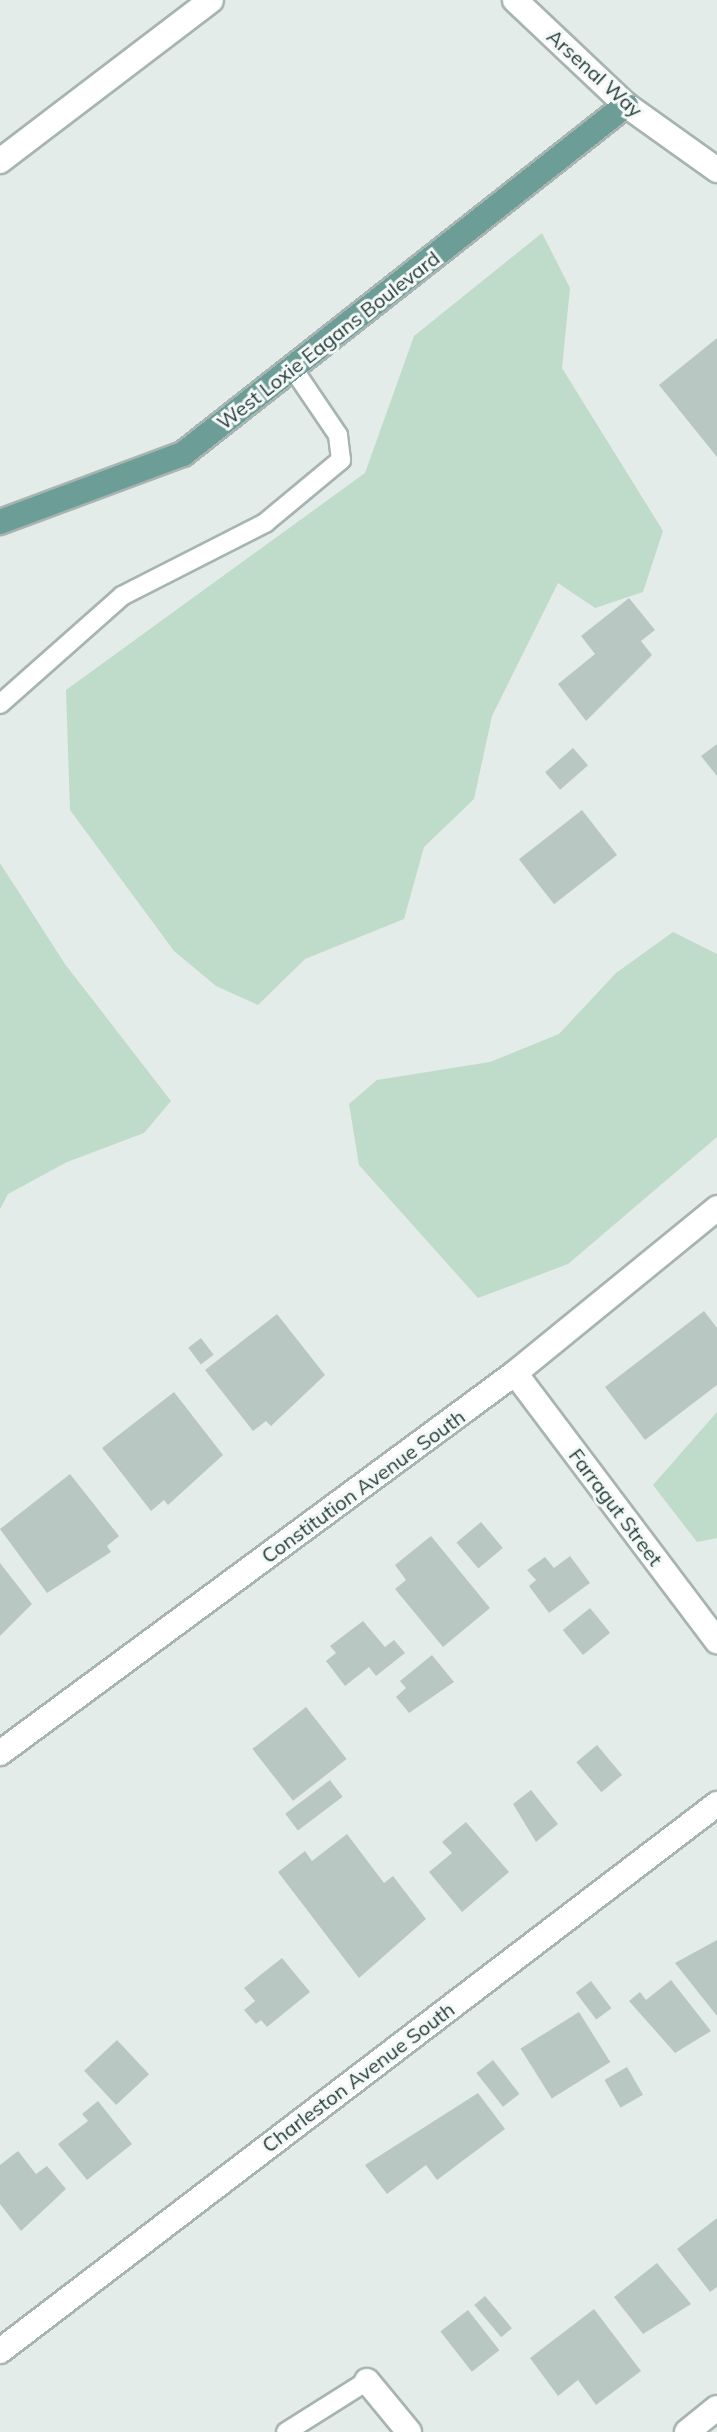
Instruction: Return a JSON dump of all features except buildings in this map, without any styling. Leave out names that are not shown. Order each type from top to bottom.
[{"type":"main road","name":"West Loxie Eagans Boulevard","points":[[0,522],[183,454],[626,105]]},
{"type":"street","points":[[0,161],[211,0]]},
{"type":"street","name":"Arsenal Way","points":[[515,0],[626,105],[717,170]]},
{"type":"street","name":"Constitution Avenue South","points":[[0,1753],[515,1373],[717,1208]]},
{"type":"street","name":"Farragut Street","points":[[515,1373],[717,1641]]},
{"type":"street","name":"Charleston Avenue South","points":[[0,2351],[717,1804]]},
{"type":"street","points":[[367,2381],[409,2432]]},
{"type":"street","points":[[687,2432],[717,2408]]},
{"type":"lane","points":[[0,704],[122,596],[265,523],[341,460],[338,435],[292,367]]},
{"type":"lane","points":[[286,2432],[367,2381]]},
{"type":"green space","points":[[542,233],[570,288],[562,368],[663,531],[643,592],[595,608],[558,583],[492,716],[474,799],[424,847],[404,919],[305,959],[258,1005],[216,986],[174,951],[70,810],[66,690],[365,473],[414,336]]},
{"type":"green space","points":[[0,863],[65,964],[171,1101],[144,1133],[67,1162],[8,1194],[0,1209]]},
{"type":"green space","points":[[673,932],[717,954],[717,1137],[568,1264],[478,1298],[359,1165],[349,1104],[377,1080],[490,1062],[559,1034],[616,973]]},
{"type":"green space","points":[[717,1412],[717,1538],[697,1542],[653,1485]]}]
